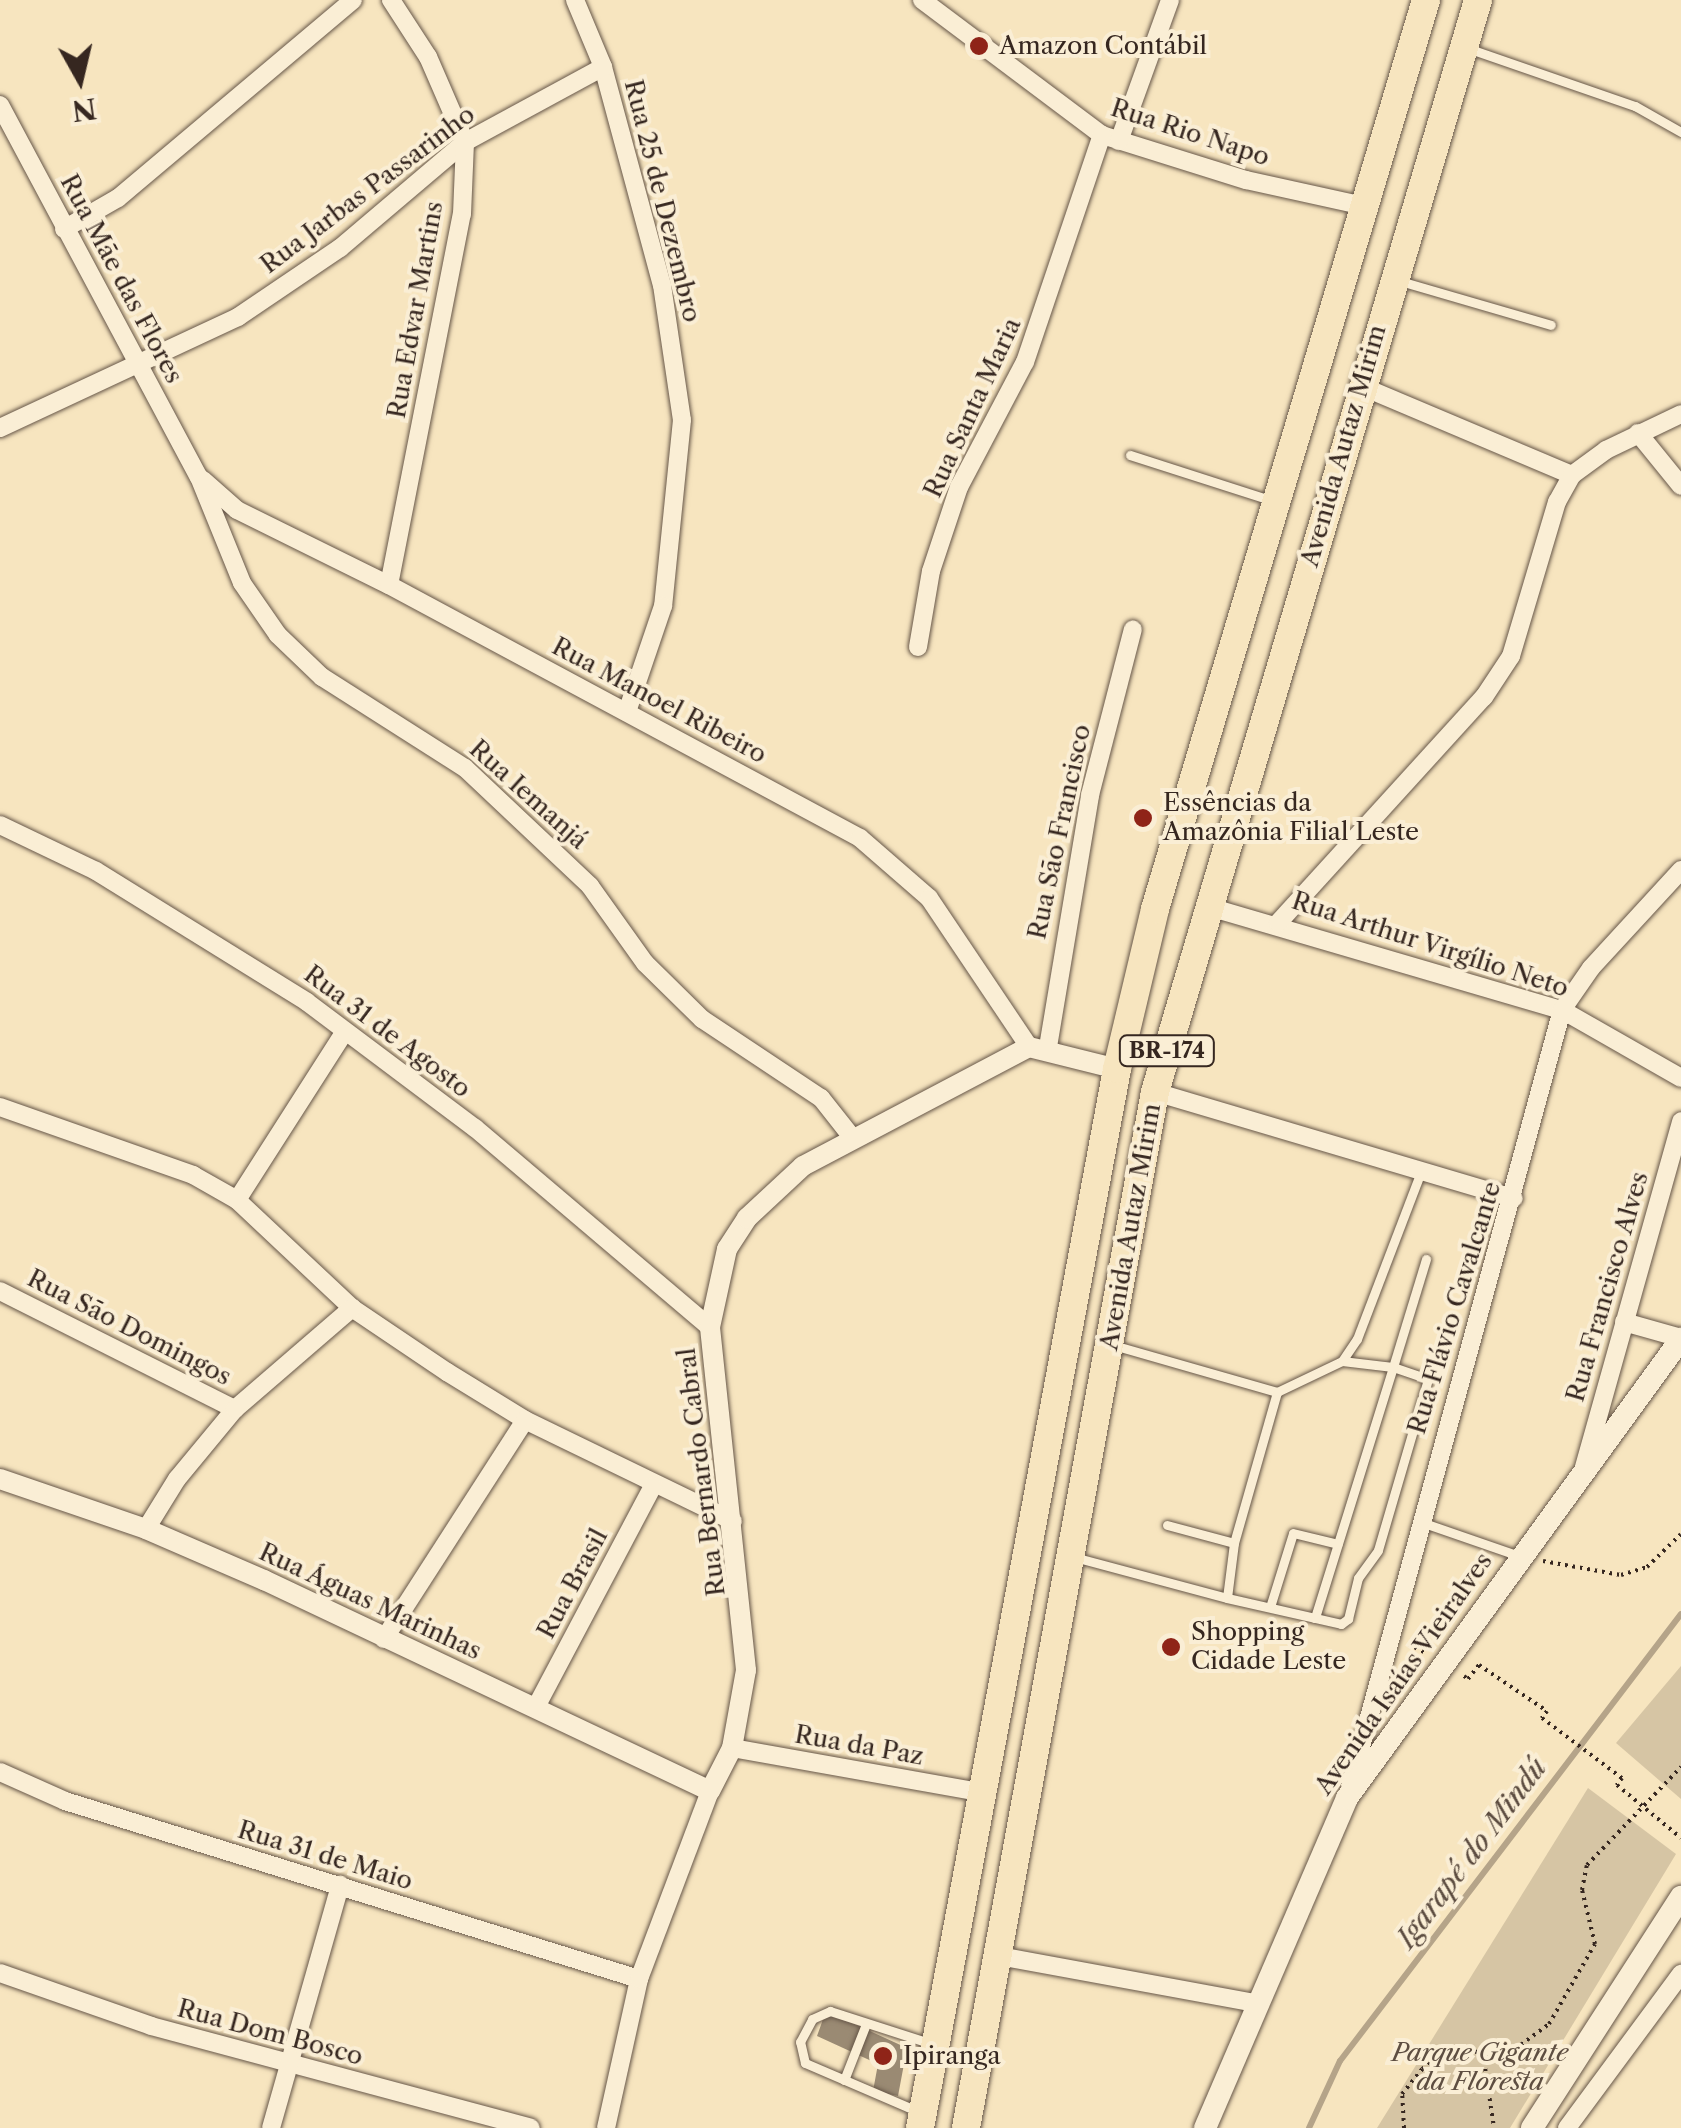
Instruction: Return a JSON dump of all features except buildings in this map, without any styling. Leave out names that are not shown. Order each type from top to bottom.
[{"type":"main road","name":"Avenida Autaz Mirim","points":[[922,2120],[978,1792],[1117,1069],[1155,908],[1426,0]]},
{"type":"main road","name":"Avenida Autaz Mirim","points":[[966,2128],[1155,1092],[1478,0]]},
{"type":"main road","name":"Avenida Isaías Vieiralves","points":[[1204,2128],[1347,1798],[1442,1660],[1681,1339]]},
{"type":"main road","points":[[1536,2121],[1681,1897]]},
{"type":"street","points":[[64,228],[118,198],[354,0]]},
{"type":"street","name":"Rua Edvar Martins","points":[[390,585],[462,214],[465,142],[428,58],[391,0]]},
{"type":"street","name":"Rua 25 de Dezembro","points":[[576,0],[603,67],[662,284],[682,420],[663,606],[627,712]]},
{"type":"street","name":"Rua Rio Napo","points":[[922,0],[1110,138],[1246,180],[1364,206]]},
{"type":"street","name":"Rua Santa Maria","points":[[918,647],[931,571],[959,487],[1025,362],[1110,138],[1170,0]]},
{"type":"street","name":"Rua Jarbas Passarinho","points":[[0,428],[238,317],[296,278],[465,142],[603,67]]},
{"type":"street","name":"Rua Mãe das Flores","points":[[0,105],[199,476]]},
{"type":"street","points":[[1361,386],[1572,475]]},
{"type":"street","points":[[1278,922],[1484,697],[1510,656],[1556,502],[1572,475],[1638,433],[1681,414]]},
{"type":"street","points":[[1638,433],[1681,486]]},
{"type":"street","name":"Rua Manoel Ribeiro","points":[[199,476],[237,510],[390,585],[860,838],[897,866],[929,898],[1038,1047]]},
{"type":"street","name":"Rua Iemanjá","points":[[199,476],[242,583],[278,634],[322,676],[465,768],[590,886],[644,963],[702,1018],[808,1088],[852,1136]]},
{"type":"street","name":"Rua São Francisco","points":[[1038,1047],[1090,795],[1132,629]]},
{"type":"street","name":"Rua 31 de Agosto","points":[[0,825],[182,921],[306,1002],[343,1034],[475,1128],[710,1328]]},
{"type":"street","name":"Rua Flávio Cavalcante","points":[[1347,1798],[1419,1521],[1514,1198],[1562,1010],[1681,870]]},
{"type":"street","name":"Rua Arthur Virgílio Neto","points":[[1210,907],[1278,922],[1562,1010],[1681,1078]]},
{"type":"street","points":[[237,1200],[343,1034]]},
{"type":"street","points":[[1038,1047],[1117,1069]]},
{"type":"street","name":"Rua Bernardo Cabral","points":[[606,2128],[639,1979],[710,1791],[732,1748],[746,1670],[710,1328],[717,1275],[747,1218],[804,1166],[852,1136],[1038,1047]]},
{"type":"street","points":[[1155,1092],[1422,1166],[1514,1198]]},
{"type":"street","points":[[0,1107],[177,1169],[237,1200],[352,1308],[525,1420],[653,1486],[733,1521]]},
{"type":"street","name":"Rua Francisco Alves","points":[[1584,1467],[1681,1121]]},
{"type":"street","name":"Rua São Domingos","points":[[0,1291],[236,1410]]},
{"type":"street","points":[[146,1530],[176,1479],[236,1410],[352,1308]]},
{"type":"street","points":[[1624,1322],[1681,1339]]},
{"type":"street","points":[[384,1638],[525,1420]]},
{"type":"street","name":"Rua Águas Marinhas","points":[[0,1479],[146,1530],[537,1705],[710,1791]]},
{"type":"street","name":"Rua Brasil","points":[[537,1705],[653,1486]]},
{"type":"street","name":"Rua da Paz","points":[[732,1748],[978,1792]]},
{"type":"street","name":"Rua 31 de Maio","points":[[0,1772],[82,1806],[639,1979]]},
{"type":"street","points":[[271,2128],[285,2064],[340,1885]]},
{"type":"street","points":[[998,1956],[1256,2003]]},
{"type":"street","name":"Rua Dom Bosco","points":[[0,1972],[151,2026],[531,2128]]},
{"type":"street","points":[[1536,2121],[1564,2128],[1681,1974]]},
{"type":"lane","points":[[1464,46],[1635,106],[1681,132]]},
{"type":"lane","points":[[1393,279],[1551,325]]},
{"type":"lane","points":[[1130,455],[1276,502]]},
{"type":"lane","points":[[1110,1345],[1277,1392],[1342,1361],[1358,1339],[1422,1166]]},
{"type":"lane","points":[[1315,1618],[1426,1258]]},
{"type":"lane","points":[[1071,1556],[1340,1624],[1348,1619],[1358,1578],[1378,1550],[1428,1379],[1393,1367],[1342,1361]]},
{"type":"lane","points":[[1227,1598],[1234,1543],[1277,1392]]},
{"type":"lane","points":[[1419,1521],[1519,1556]]},
{"type":"lane","points":[[1166,1525],[1234,1543]]},
{"type":"lane","points":[[1270,1608],[1293,1533],[1338,1544]]},
{"type":"lane","points":[[922,2120],[805,2063],[800,2042],[820,2011],[935,2045]]},
{"type":"lane","points":[[844,2080],[866,2024]]},
{"type":"path","points":[[1519,1556],[1621,1574],[1647,1567],[1681,1534]]},
{"type":"path","points":[[1390,1636],[1442,1660],[1468,1679],[1479,1665],[1548,1711],[1548,1721],[1622,1778],[1617,1786],[1681,1838]]},
{"type":"path","points":[[1404,2128],[1402,2094],[1422,2069],[1445,2054],[1514,2049],[1549,2024],[1594,1944],[1582,1890],[1586,1865],[1681,1767]]},
{"type":"path","points":[[1482,2052],[1494,2128]]},
{"type":"green space","points":[[1681,1666],[1681,1799],[1616,1743]]},
{"type":"green space","name":"Parque Gigante da Floresta","points":[[1588,1788],[1676,1854],[1510,2128],[1377,2128]]},
{"type":"waterway","name":"Igarapé do Mindú","points":[[1309,2128],[1340,2061],[1681,1614]]},
{"type":"place","name":"Amazon Contábil","points":[[979,46]]},
{"type":"place","name":"Essências da Amazônia Filial Leste","points":[[1143,818]]},
{"type":"place","name":"Shopping Cidade Leste","points":[[1171,1647]]},
{"type":"place","name":"Ipiranga","points":[[883,2056]]}]
